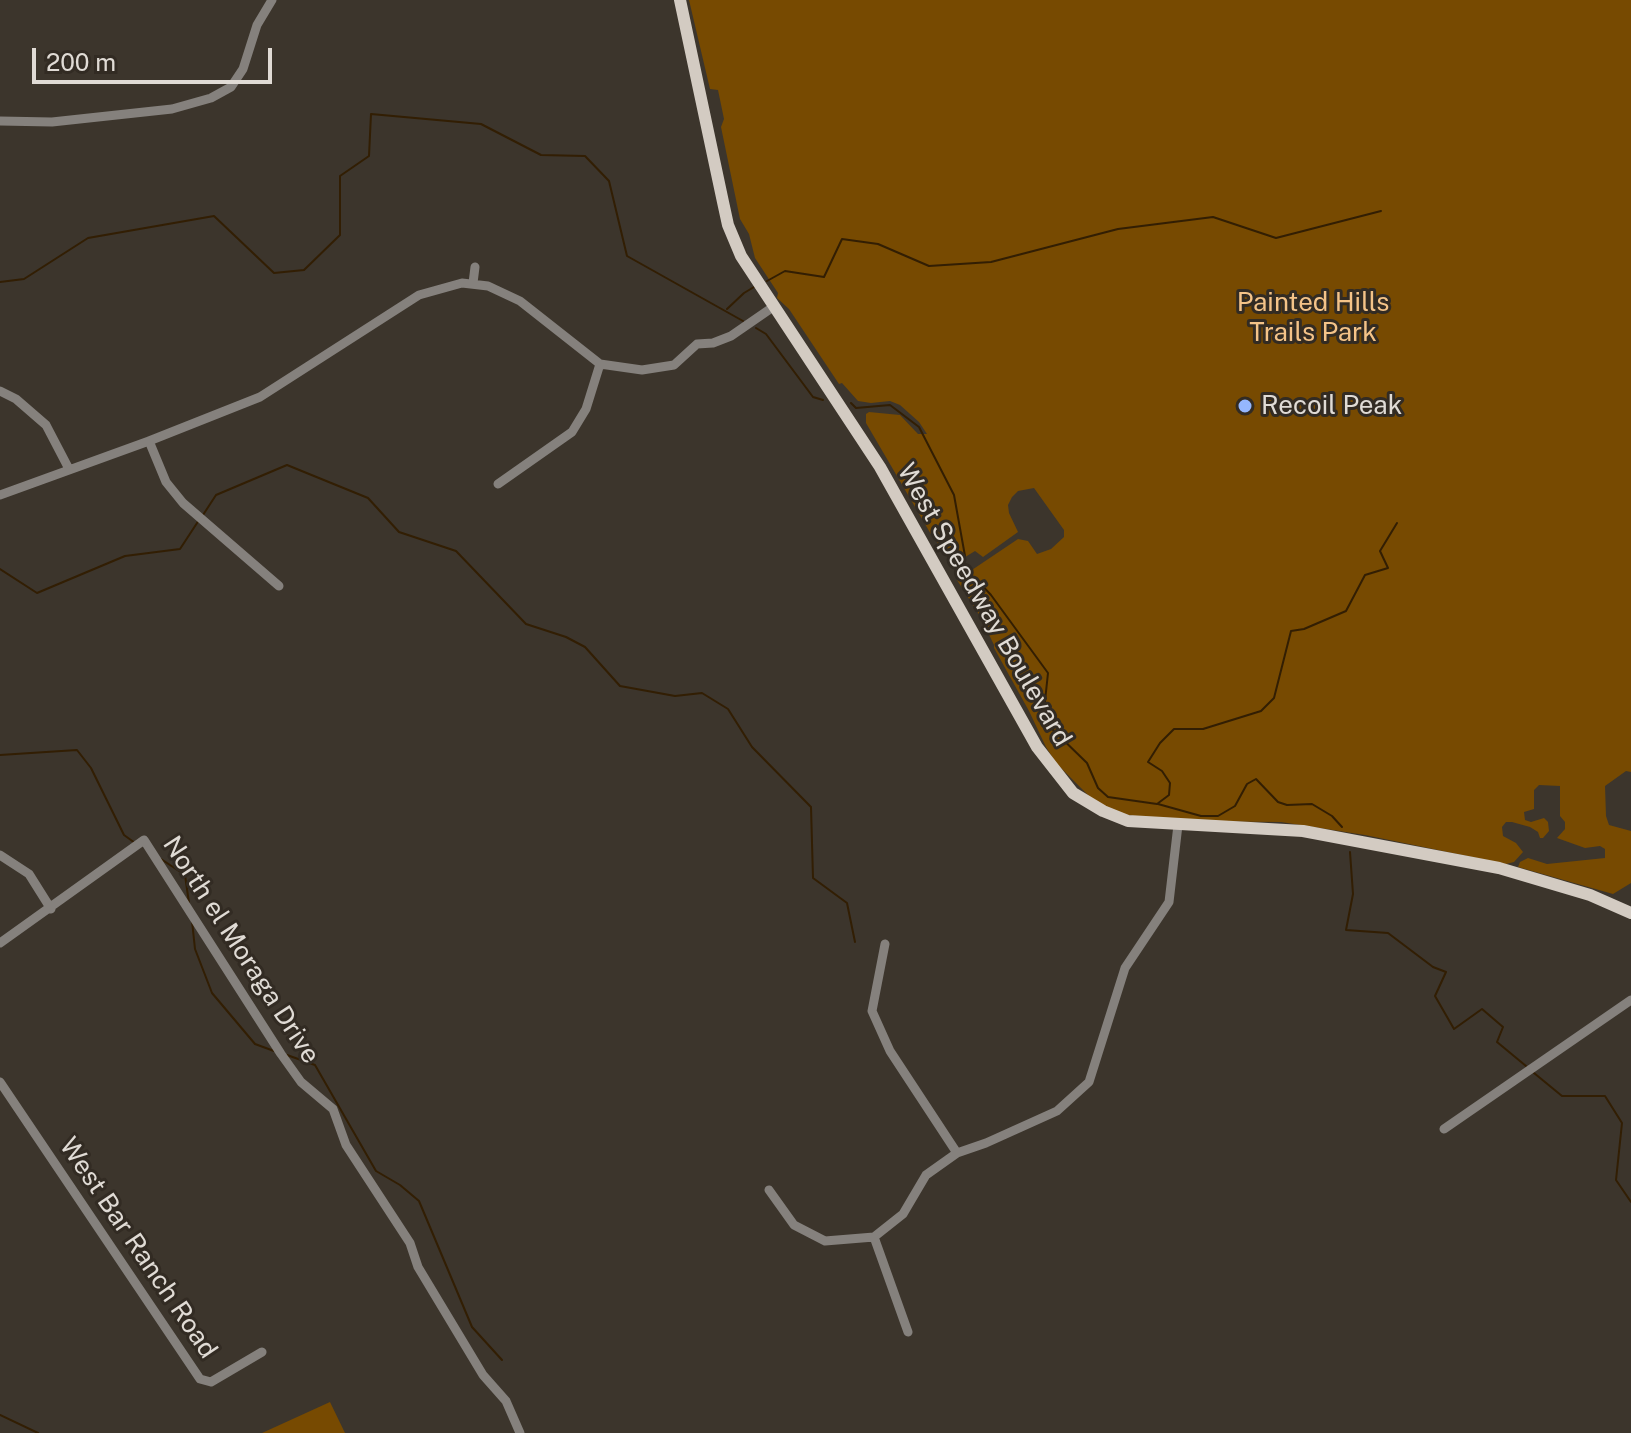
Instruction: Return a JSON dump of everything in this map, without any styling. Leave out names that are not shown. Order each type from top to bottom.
[{"type":"main road","name":"West Speedway Boulevard","points":[[680,0],[728,225],[741,256],[880,467],[1031,738],[1073,793],[1128,821],[1303,831],[1484,865],[1590,895],[1631,913]]},
{"type":"street","points":[[0,121],[52,122],[172,109],[211,98],[231,87],[243,69],[257,25],[272,0]]},
{"type":"street","points":[[473,283],[475,267]]},
{"type":"street","points":[[0,495],[260,397],[419,295],[462,283],[488,286],[520,301],[600,364],[642,370],[674,365],[697,344],[713,343],[731,336],[773,307]]},
{"type":"street","points":[[498,484],[572,432],[586,409],[600,364]]},
{"type":"street","points":[[0,391],[16,399],[46,425],[69,469]]},
{"type":"street","points":[[149,441],[166,482],[183,503],[279,586]]},
{"type":"street","points":[[769,1190],[794,1225],[825,1241],[874,1237],[903,1214],[926,1175],[957,1153],[1057,1111],[1089,1082],[1125,968],[1169,902],[1178,825]]},
{"type":"street","name":"North el Moraga Drive","points":[[0,943],[144,840],[281,1054],[301,1082],[333,1109],[346,1145],[410,1243],[418,1267],[483,1375],[506,1401],[520,1433]]},
{"type":"street","points":[[0,855],[29,874],[51,909]]},
{"type":"street","points":[[885,944],[872,1011],[890,1051],[957,1153]]},
{"type":"street","points":[[1444,1129],[1631,1000]]},
{"type":"street","name":"West Bar Ranch Road","points":[[0,1082],[200,1379],[211,1382],[262,1352]]},
{"type":"street","points":[[874,1237],[908,1332]]},
{"type":"green space","name":"Painted Hills Trails Park","points":[[689,0],[1631,0],[1631,772],[1626,771],[1605,786],[1609,825],[1631,831],[1631,883],[1613,894],[1518,867],[1528,858],[1547,864],[1605,858],[1605,849],[1600,846],[1585,848],[1557,838],[1565,829],[1565,822],[1560,816],[1560,786],[1539,785],[1534,790],[1534,809],[1524,812],[1525,820],[1531,822],[1544,818],[1548,822],[1549,831],[1543,838],[1530,827],[1512,822],[1506,822],[1502,827],[1503,836],[1516,843],[1523,852],[1514,862],[1506,864],[1365,835],[1281,822],[1171,821],[1128,815],[1113,811],[1091,798],[1056,763],[1046,747],[980,616],[957,580],[1018,539],[1028,541],[1037,554],[1051,549],[1064,537],[1064,530],[1034,488],[1018,491],[1008,505],[1018,532],[983,557],[975,551],[957,562],[950,559],[932,536],[866,423],[866,414],[900,415],[918,434],[927,434],[900,405],[890,401],[858,401],[842,383],[839,384],[789,309],[777,298],[778,293],[755,258],[749,234],[740,219],[721,127],[724,119],[718,90],[710,89]]},
{"type":"green space","points":[[330,1402],[345,1433],[262,1433]]},
{"type":"waterway","points":[[0,282],[24,279],[88,238],[214,216],[274,273],[304,270],[340,235],[340,176],[369,156],[371,114],[481,124],[541,155],[585,156],[609,181],[627,256],[743,321]]},
{"type":"waterway","points":[[767,281],[785,271],[824,277],[842,239],[878,244],[929,266],[991,262],[1118,229],[1213,217],[1276,238],[1381,211]]},
{"type":"waterway","points":[[727,309],[754,287]]},
{"type":"waterway","points":[[756,328],[766,334],[813,397],[823,400]]},
{"type":"waterway","points":[[851,403],[856,408],[890,405],[919,427],[954,495],[965,556]]},
{"type":"waterway","points":[[203,515],[216,495],[287,465],[368,498],[399,532],[456,551],[526,624],[566,637],[585,647],[620,686],[675,696],[702,693],[728,709],[752,747],[811,807],[813,878],[847,903],[855,942]]},
{"type":"waterway","points":[[0,569],[37,593],[125,556],[180,549],[199,520]]},
{"type":"waterway","points":[[977,580],[1048,673],[1045,701],[1049,726],[1087,763],[1098,788],[1108,797],[1157,804],[1169,795],[1170,783],[1162,771],[1148,762],[1160,743],[1174,729],[1203,729],[1261,711],[1274,698],[1291,631],[1304,629],[1346,611],[1365,575],[1388,568],[1380,551],[1397,523]]},
{"type":"waterway","points":[[0,755],[77,750],[91,768],[124,835],[135,843]]},
{"type":"waterway","points":[[1158,804],[1201,816],[1218,816],[1235,806],[1247,784],[1256,779],[1278,802],[1287,805],[1312,804],[1332,816],[1342,827]]},
{"type":"waterway","points":[[1350,852],[1353,894],[1346,930],[1388,933],[1433,967],[1446,972],[1435,996],[1454,1029],[1482,1009],[1503,1027],[1497,1042],[1526,1066]]},
{"type":"waterway","points":[[161,859],[185,875],[189,903]]},
{"type":"waterway","points":[[192,921],[195,949],[212,993],[255,1044],[274,1051]]},
{"type":"waterway","points":[[287,1055],[315,1065],[376,1171],[419,1201],[472,1327],[502,1360]]},
{"type":"waterway","points":[[1534,1073],[1562,1096],[1605,1096],[1622,1123],[1616,1180],[1631,1202]]},
{"type":"waterway","points":[[0,1415],[38,1433]]},
{"type":"place","name":"Recoil Peak","points":[[1245,406]]}]
